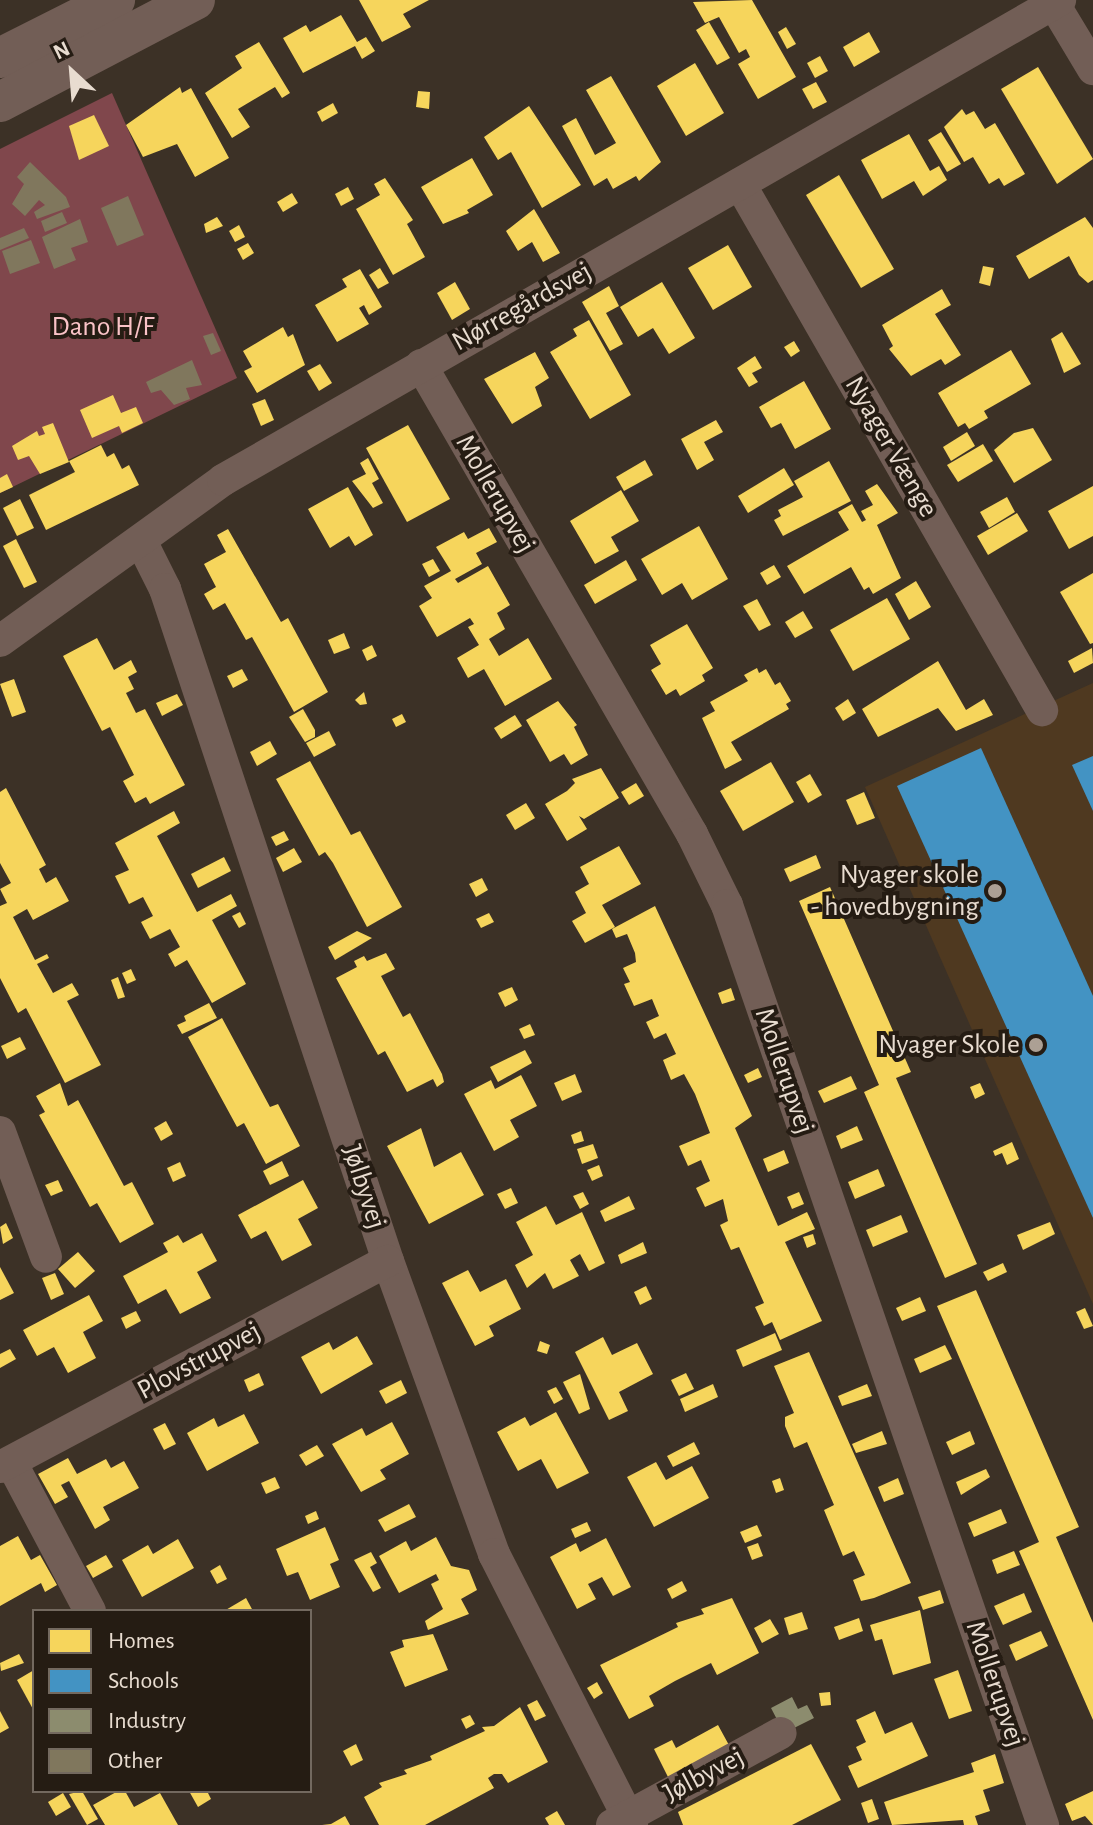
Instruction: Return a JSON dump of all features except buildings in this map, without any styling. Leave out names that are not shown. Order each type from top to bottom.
[{"type":"street","points":[[0,58],[115,0]]},
{"type":"street","points":[[0,102],[195,0]]},
{"type":"street","points":[[1057,2],[1093,69]]},
{"type":"street","name":"Nørregårdsvej","points":[[0,641],[223,480],[1057,2]]},
{"type":"street","name":"Nyager Vænge","points":[[740,184],[1042,710]]},
{"type":"street","name":"Mollerupvej","points":[[421,365],[692,834],[727,905],[1043,1825]]},
{"type":"street","name":"Jølbyvej","points":[[141,541],[165,589],[388,1261],[494,1554],[624,1822],[781,1733]]},
{"type":"street","points":[[0,1132],[46,1257]]},
{"type":"street","name":"Plovstrupvej","points":[[89,1609],[5,1465],[388,1261]]},
{"type":"shaded area","name":"Nyager Skole","points":[[1093,683],[1093,1304],[865,787]]},
{"type":"green space","name":"Dano H/F","points":[[112,93],[237,378],[0,493],[0,149]]},
{"type":"place","name":"Nyager skole - hovedbygning","points":[[995,891]]},
{"type":"place","name":"Nyager Skole","points":[[1036,1045]]}]
